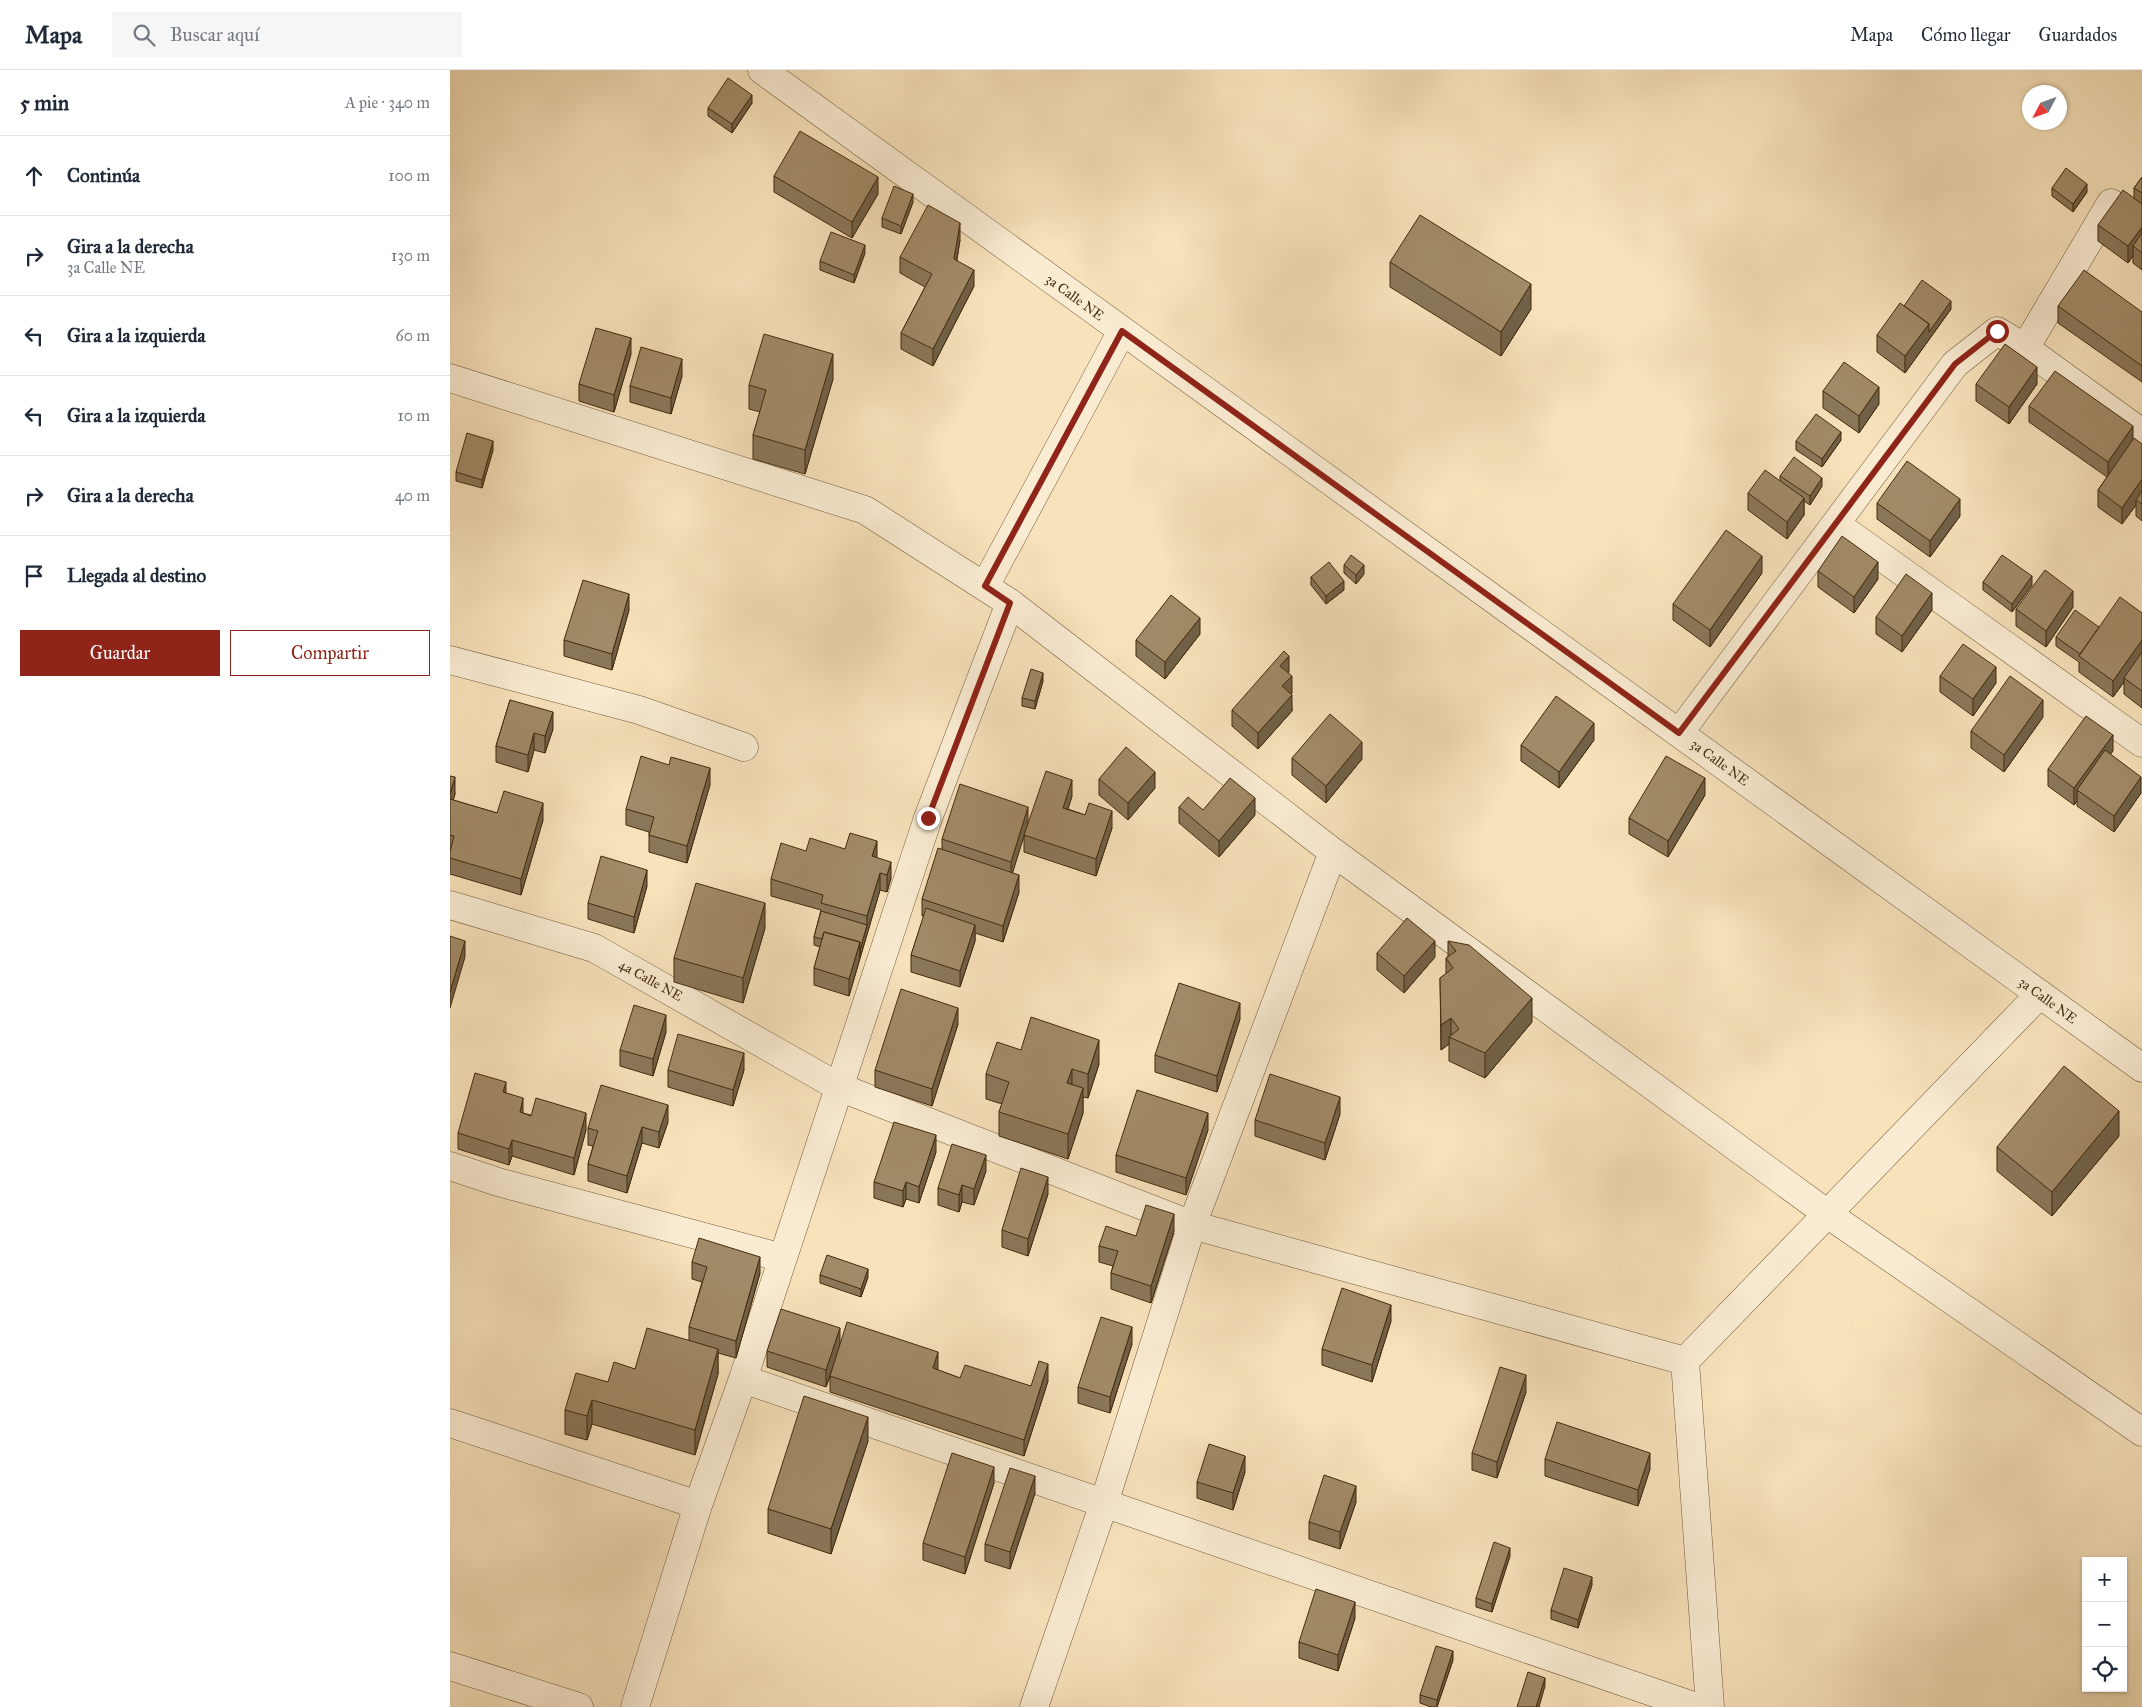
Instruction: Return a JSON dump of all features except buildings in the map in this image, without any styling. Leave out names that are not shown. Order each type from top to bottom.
[{"type":"street","name":"3a Calle NE","points":[[762,70],[2141,1066]]},
{"type":"street","points":[[2025,348],[2111,203]]},
{"type":"street","points":[[985,586],[1122,331]]},
{"type":"street","points":[[1679,733],[1955,364],[1997,331],[2025,348],[2142,433]]},
{"type":"street","points":[[450,378],[865,510],[1010,603],[1333,852],[1829,1214],[2142,1432]]},
{"type":"street","points":[[1836,525],[2142,743]]},
{"type":"street","points":[[635,1707],[698,1505],[743,1379],[838,1086],[928,818],[1010,603]]},
{"type":"street","points":[[450,660],[639,710],[744,747]]},
{"type":"street","points":[[1034,1707],[1104,1503],[1192,1225],[1333,852]]},
{"type":"street","name":"4a Calle NE","points":[[450,905],[594,948],[838,1086],[1192,1225],[1685,1361]]},
{"type":"street","points":[[1710,1707],[1685,1361],[2040,994]]},
{"type":"street","points":[[450,1166],[498,1182],[783,1258]]},
{"type":"street","points":[[743,1379],[1696,1707]]},
{"type":"street","points":[[450,1423],[698,1505]]},
{"type":"street","points":[[450,1666],[579,1707]]},
{"type":"route","points":[[928,818],[1010,603],[985,586],[1122,331],[1679,733],[1955,364],[1997,331]]}]
